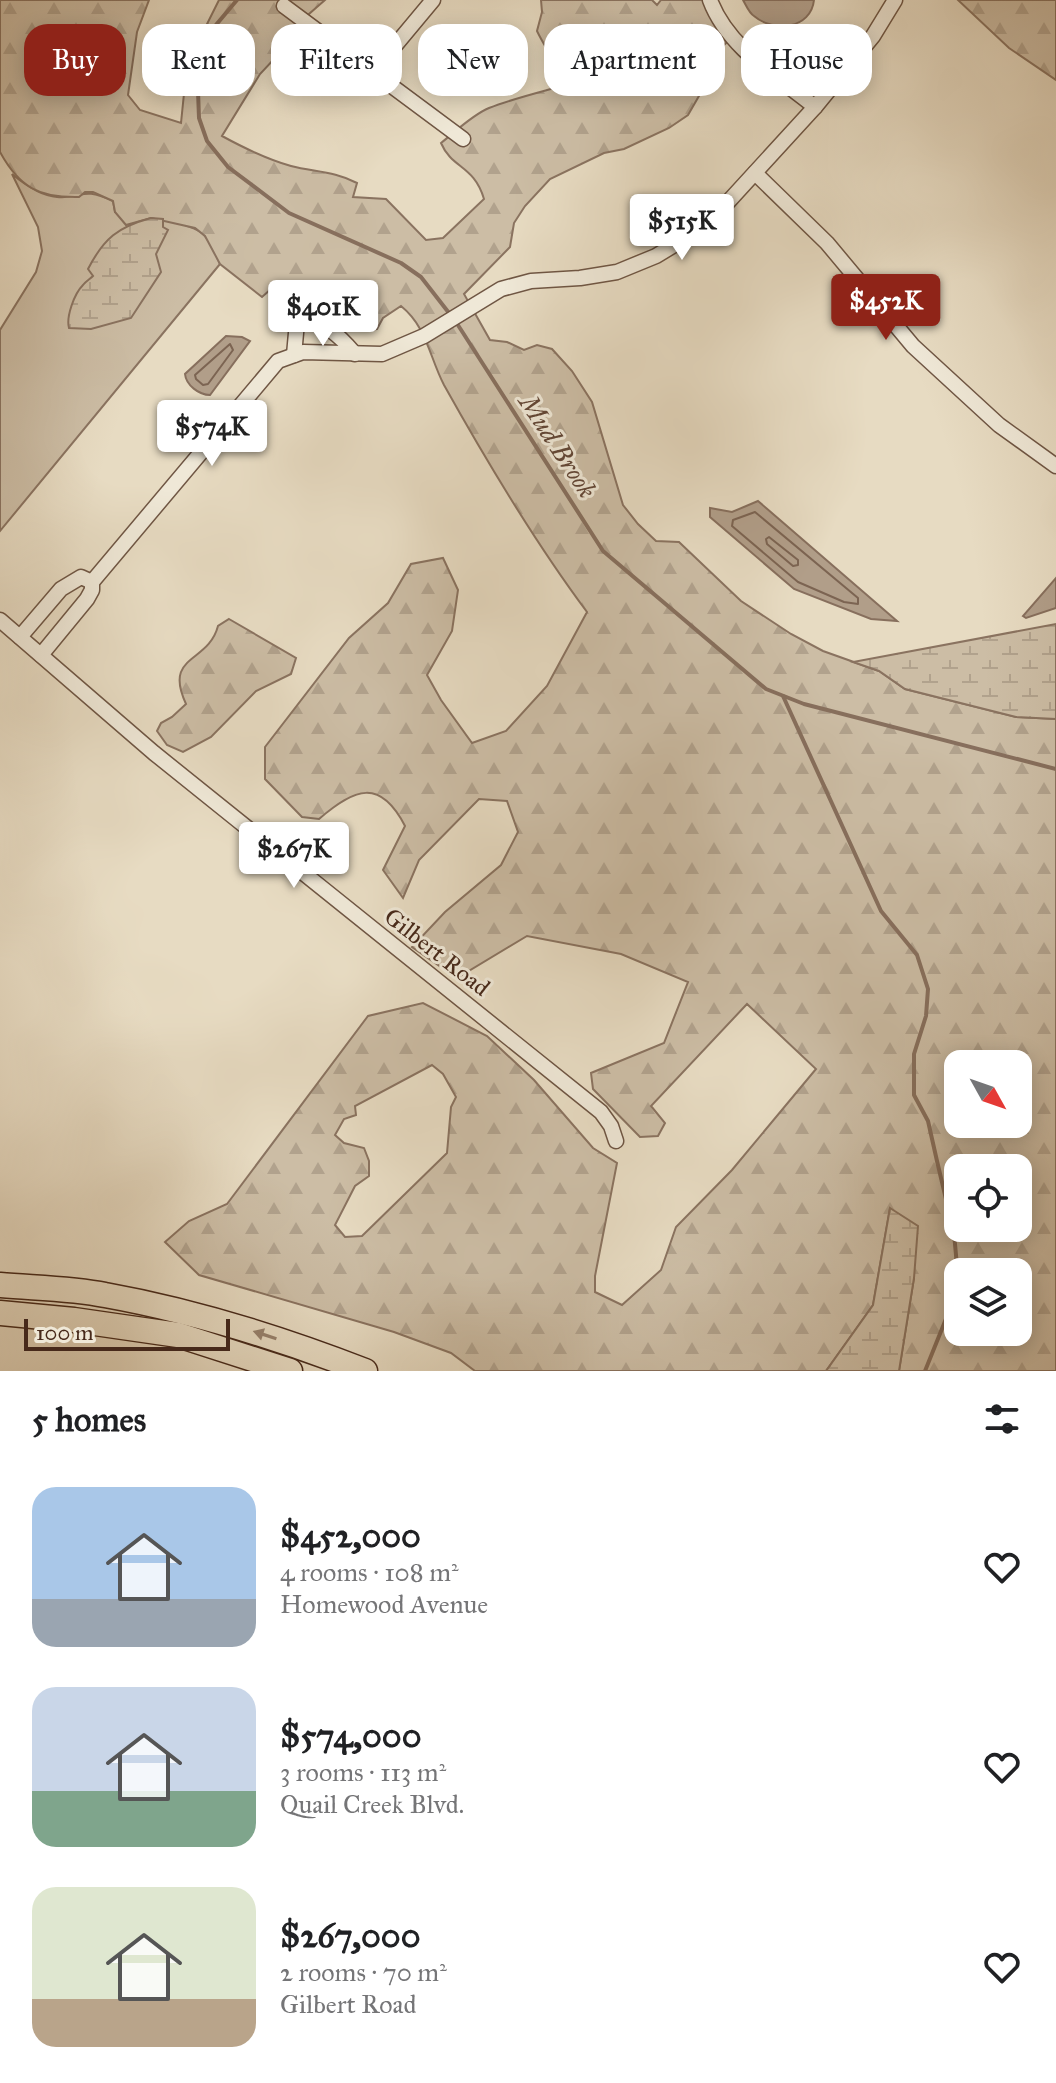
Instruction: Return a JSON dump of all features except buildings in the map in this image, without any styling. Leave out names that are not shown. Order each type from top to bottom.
[{"type":"highway","points":[[0,1285],[101,1294],[204,1316],[298,1345],[365,1371]]},
{"type":"highway","points":[[0,1313],[178,1335],[290,1371]]},
{"type":"street","points":[[402,37],[433,0]]},
{"type":"street","points":[[710,0],[717,19],[731,38],[815,107]]},
{"type":"street","points":[[41,655],[87,599],[92,582],[278,361],[303,352],[382,354],[414,341],[501,289],[531,281],[617,272],[656,256],[707,225],[815,107],[873,36],[895,0]]},
{"type":"street","points":[[284,6],[308,24]]},
{"type":"street","points":[[402,94],[463,139]]},
{"type":"street","points":[[755,173],[827,243],[913,346],[999,425],[1056,466]]},
{"type":"street","points":[[294,355],[295,328],[297,322],[304,321],[315,322],[329,329],[355,354]]},
{"type":"street","points":[[20,637],[67,583],[81,577],[92,582]]},
{"type":"street","name":"Gilbert Road","points":[[0,620],[164,761],[601,1112],[611,1126],[616,1141]]},
{"type":"green space","points":[[0,0],[149,0],[137,32],[128,95],[140,110],[181,123],[184,96],[247,96],[222,136],[282,163],[333,174],[357,183],[353,197],[386,199],[426,240],[443,238],[484,199],[475,180],[451,158],[441,143],[483,111],[544,91],[544,96],[699,96],[688,115],[669,128],[624,149],[604,153],[550,179],[514,223],[510,247],[464,294],[490,340],[507,342],[524,350],[537,345],[552,349],[572,371],[592,402],[623,505],[656,541],[679,542],[741,601],[791,634],[823,651],[879,671],[905,689],[1016,717],[1056,719],[1056,1371],[899,1371],[914,1278],[890,1208],[873,1305],[826,1371],[475,1371],[451,1353],[394,1332],[199,1275],[165,1242],[189,1221],[227,1204],[368,1016],[423,1003],[487,1036],[534,1080],[593,1148],[617,1163],[595,1276],[595,1292],[622,1305],[661,1270],[676,1227],[732,1170],[816,1069],[747,1004],[651,1106],[665,1123],[658,1136],[640,1137],[593,1089],[591,1073],[664,1043],[688,982],[621,954],[527,936],[457,978],[412,947],[445,912],[501,865],[518,832],[507,801],[479,799],[419,860],[403,898],[383,870],[405,826],[386,800],[366,793],[355,795],[319,819],[302,817],[265,779],[265,747],[349,638],[388,603],[411,564],[443,558],[458,590],[452,631],[427,675],[472,743],[506,731],[547,686],[587,612],[494,472],[444,385],[417,323],[401,306],[383,318],[377,329],[361,331],[325,314],[287,287],[271,289],[262,297],[220,264],[205,236],[195,228],[151,218],[126,225],[115,212],[113,201],[93,192],[85,192],[79,197],[65,197],[41,192],[23,182],[0,152]],"holes":[[[432,1065],[443,1074],[456,1097],[451,1107],[447,1153],[362,1236],[345,1237],[335,1225],[355,1186],[369,1176],[369,1161],[364,1148],[344,1143],[335,1135],[344,1119],[356,1115],[355,1106]]]},
{"type":"green space","points":[[219,0],[325,0],[302,24],[271,24],[271,62],[255,82],[255,24],[207,24]]},
{"type":"green space","points":[[541,0],[652,0],[657,5],[661,0],[710,0],[723,24],[544,24],[544,44],[537,31],[542,12]]},
{"type":"green space","points":[[958,0],[1056,0],[1056,80],[1009,48]]},
{"type":"green space","points":[[725,27],[731,38],[725,44]]},
{"type":"green space","points":[[12,174],[44,194],[66,197],[94,194],[113,201],[115,212],[189,226],[205,236],[220,264],[0,531],[0,330],[36,272],[42,251],[38,227]]},
{"type":"green space","points":[[151,218],[163,219],[163,227],[168,230],[156,254],[161,272],[131,318],[91,329],[69,328],[74,300],[85,282],[93,276],[88,269],[100,249],[113,235],[129,225]]},
{"type":"green space","points":[[229,619],[296,658],[291,674],[256,691],[211,737],[183,752],[167,745],[157,731],[161,723],[186,704],[180,688],[183,667],[206,647],[218,626]]},
{"type":"green space","points":[[1056,624],[1056,719],[1016,717],[905,689],[879,671],[853,662]]},
{"type":"green space","points":[[890,1208],[918,1226],[914,1278],[899,1371],[826,1371],[873,1305]]},
{"type":"water","points":[[743,0],[814,0],[806,17],[793,24],[769,24],[749,11]]},
{"type":"water","points":[[226,336],[250,341],[210,395],[194,389],[185,374]]},
{"type":"water","points":[[758,501],[897,621],[871,619],[794,589],[710,517],[710,508],[732,512]]},
{"type":"water","points":[[1056,578],[1056,608],[1026,618],[1023,616]]},
{"type":"waterway","name":"Mud Brook","points":[[237,0],[210,32],[198,91],[199,118],[207,141],[228,167],[289,213],[401,263],[421,277],[456,322],[603,551],[766,689],[804,704],[1056,769]]},
{"type":"waterway","points":[[783,696],[881,911],[917,955],[928,989],[926,1016],[914,1054],[914,1095],[928,1121],[954,1233],[956,1258]]},
{"type":"waterway","points":[[925,1371],[944,1324]]}]
